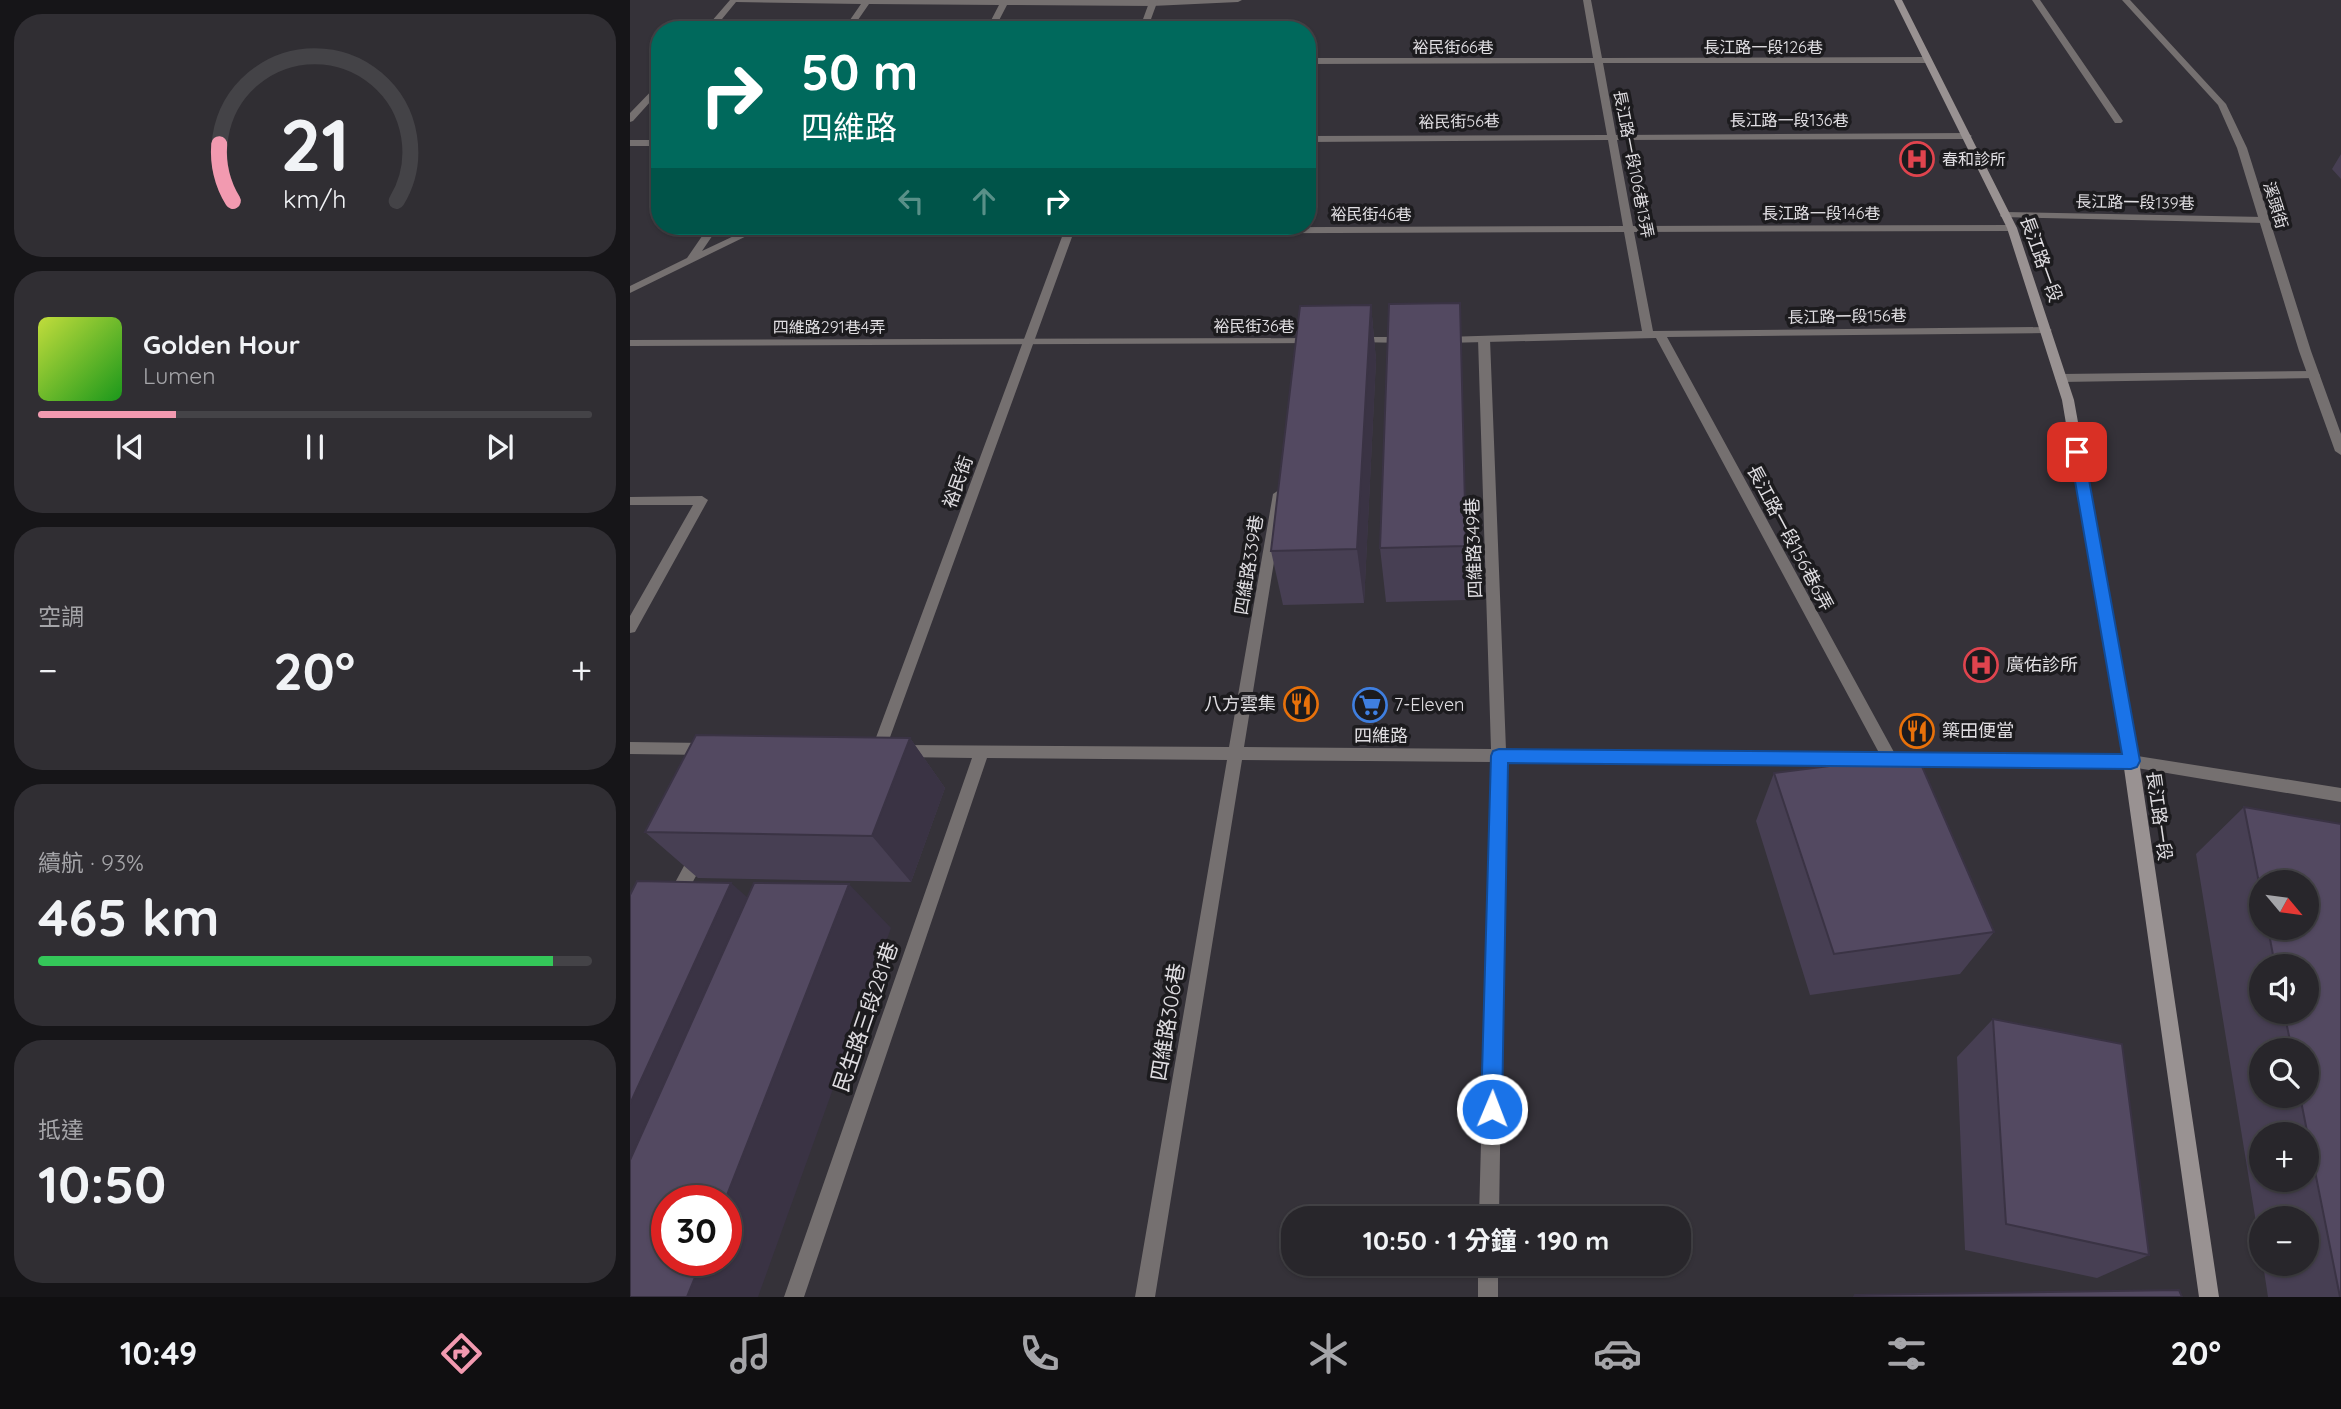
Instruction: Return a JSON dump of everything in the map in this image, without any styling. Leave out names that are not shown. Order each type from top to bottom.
[{"type":"street","points":[[716,21],[734,0],[1238,0]]},
{"type":"street","name":"長江路一段106巷13弄","points":[[1587,0],[1611,135],[1654,334]]},
{"type":"street","name":"長江路一段","points":[[1898,0],[2008,222],[2068,400],[2131,761],[2209,1297]]},
{"type":"street","points":[[2036,0],[2118,121]]},
{"type":"street","name":"溪頭街","points":[[2126,0],[2221,104],[2242,148],[2341,451]]},
{"type":"street","points":[[853,21],[867,1]]},
{"type":"street","points":[[995,21],[1005,1]]},
{"type":"street","points":[[1146,21],[1153,2]]},
{"type":"street","name":"長江路一段126巷","points":[[1599,61],[1928,60]]},
{"type":"street","name":"裕民街66巷","points":[[1316,61],[1599,61]]},
{"type":"street","points":[[630,119],[651,95]]},
{"type":"street","name":"長江路一段136巷","points":[[1611,135],[1967,136]]},
{"type":"street","name":"裕民街56巷","points":[[1316,139],[1611,135]]},
{"type":"street","points":[[630,143],[651,143]]},
{"type":"street","name":"長江路一段139巷","points":[[2008,222],[2264,220]]},
{"type":"street","name":"長江路一段146巷","points":[[1631,229],[2008,222]]},
{"type":"street","name":"裕民街46巷","points":[[1316,228],[1631,229]]},
{"type":"street","points":[[690,261],[708,235]]},
{"type":"street","points":[[630,290],[743,235]]},
{"type":"street","name":"裕民街","points":[[871,751],[1067,235]]},
{"type":"street","name":"長江路一段156巷","points":[[1654,334],[2046,330]]},
{"type":"street","points":[[1428,340],[1654,334]]},
{"type":"street","name":"長江路一段156巷6弄","points":[[1654,334],[1890,759]]},
{"type":"street","name":"四維路349巷","points":[[1484,339],[1499,756],[1489,1206]]},
{"type":"street","points":[[1345,341],[1415,340]]},
{"type":"street","name":"裕民街36巷","points":[[1028,343],[1303,348],[1332,341]]},
{"type":"street","name":"四維路291巷4弄","points":[[630,343],[1028,343]]},
{"type":"street","points":[[2062,378],[2314,375]]},
{"type":"street","name":"四維路339巷","points":[[1236,754],[1281,479]]},
{"type":"street","points":[[630,501],[702,500],[630,628]]},
{"type":"street","points":[[630,748],[726,749]]},
{"type":"street","name":"四維路","points":[[871,751],[2131,761],[2341,795]]},
{"type":"street","name":"民生路三段281巷","points":[[794,1297],[982,752]]},
{"type":"street","name":"四維路306巷","points":[[1145,1297],[1236,754]]},
{"type":"street","points":[[669,910],[708,836]]},
{"type":"street","points":[[1488,1297],[1489,1276]]},
{"type":"building","points":[[1460,303],[1466,546],[1380,548],[1389,304]]},
{"type":"building","points":[[1371,305],[1357,549],[1271,551],[1300,306]]},
{"type":"building","points":[[696,735],[910,738],[872,836],[645,832]]},
{"type":"building","points":[[1917,755],[1994,932],[1834,954],[1774,773]]},
{"type":"building","points":[[2244,807],[2341,824],[2341,1297],[2319,1191],[2319,1122],[2305,1122],[2302,1108],[2319,1108],[2319,1038],[2289,1038],[2287,1024],[2319,1024],[2319,954],[2273,954],[2270,940],[2319,940],[2319,870],[2256,870]]},
{"type":"building","points":[[637,881],[731,883],[630,1104],[630,895]]},
{"type":"building","points":[[754,883],[849,884],[731,1185],[651,1185],[651,1276],[696,1276],[687,1297],[630,1297],[630,1160]]},
{"type":"building","points":[[1993,1019],[2122,1044],[2149,1255],[2006,1224]]},
{"type":"building","points":[[2179,1290],[2182,1297],[1854,1297],[1855,1295]]},
{"type":"place","name":"春和診所","points":[[1917,159]]},
{"type":"place","name":"廣佑診所","points":[[1981,665]]},
{"type":"place","name":"八方雲集","points":[[1301,704]]},
{"type":"place","name":"7-Eleven","points":[[1370,705]]},
{"type":"place","name":"築田便當","points":[[1917,731]]},
{"type":"route","points":[[1492,1109],[1499,756],[2131,761],[2077,452]]}]
